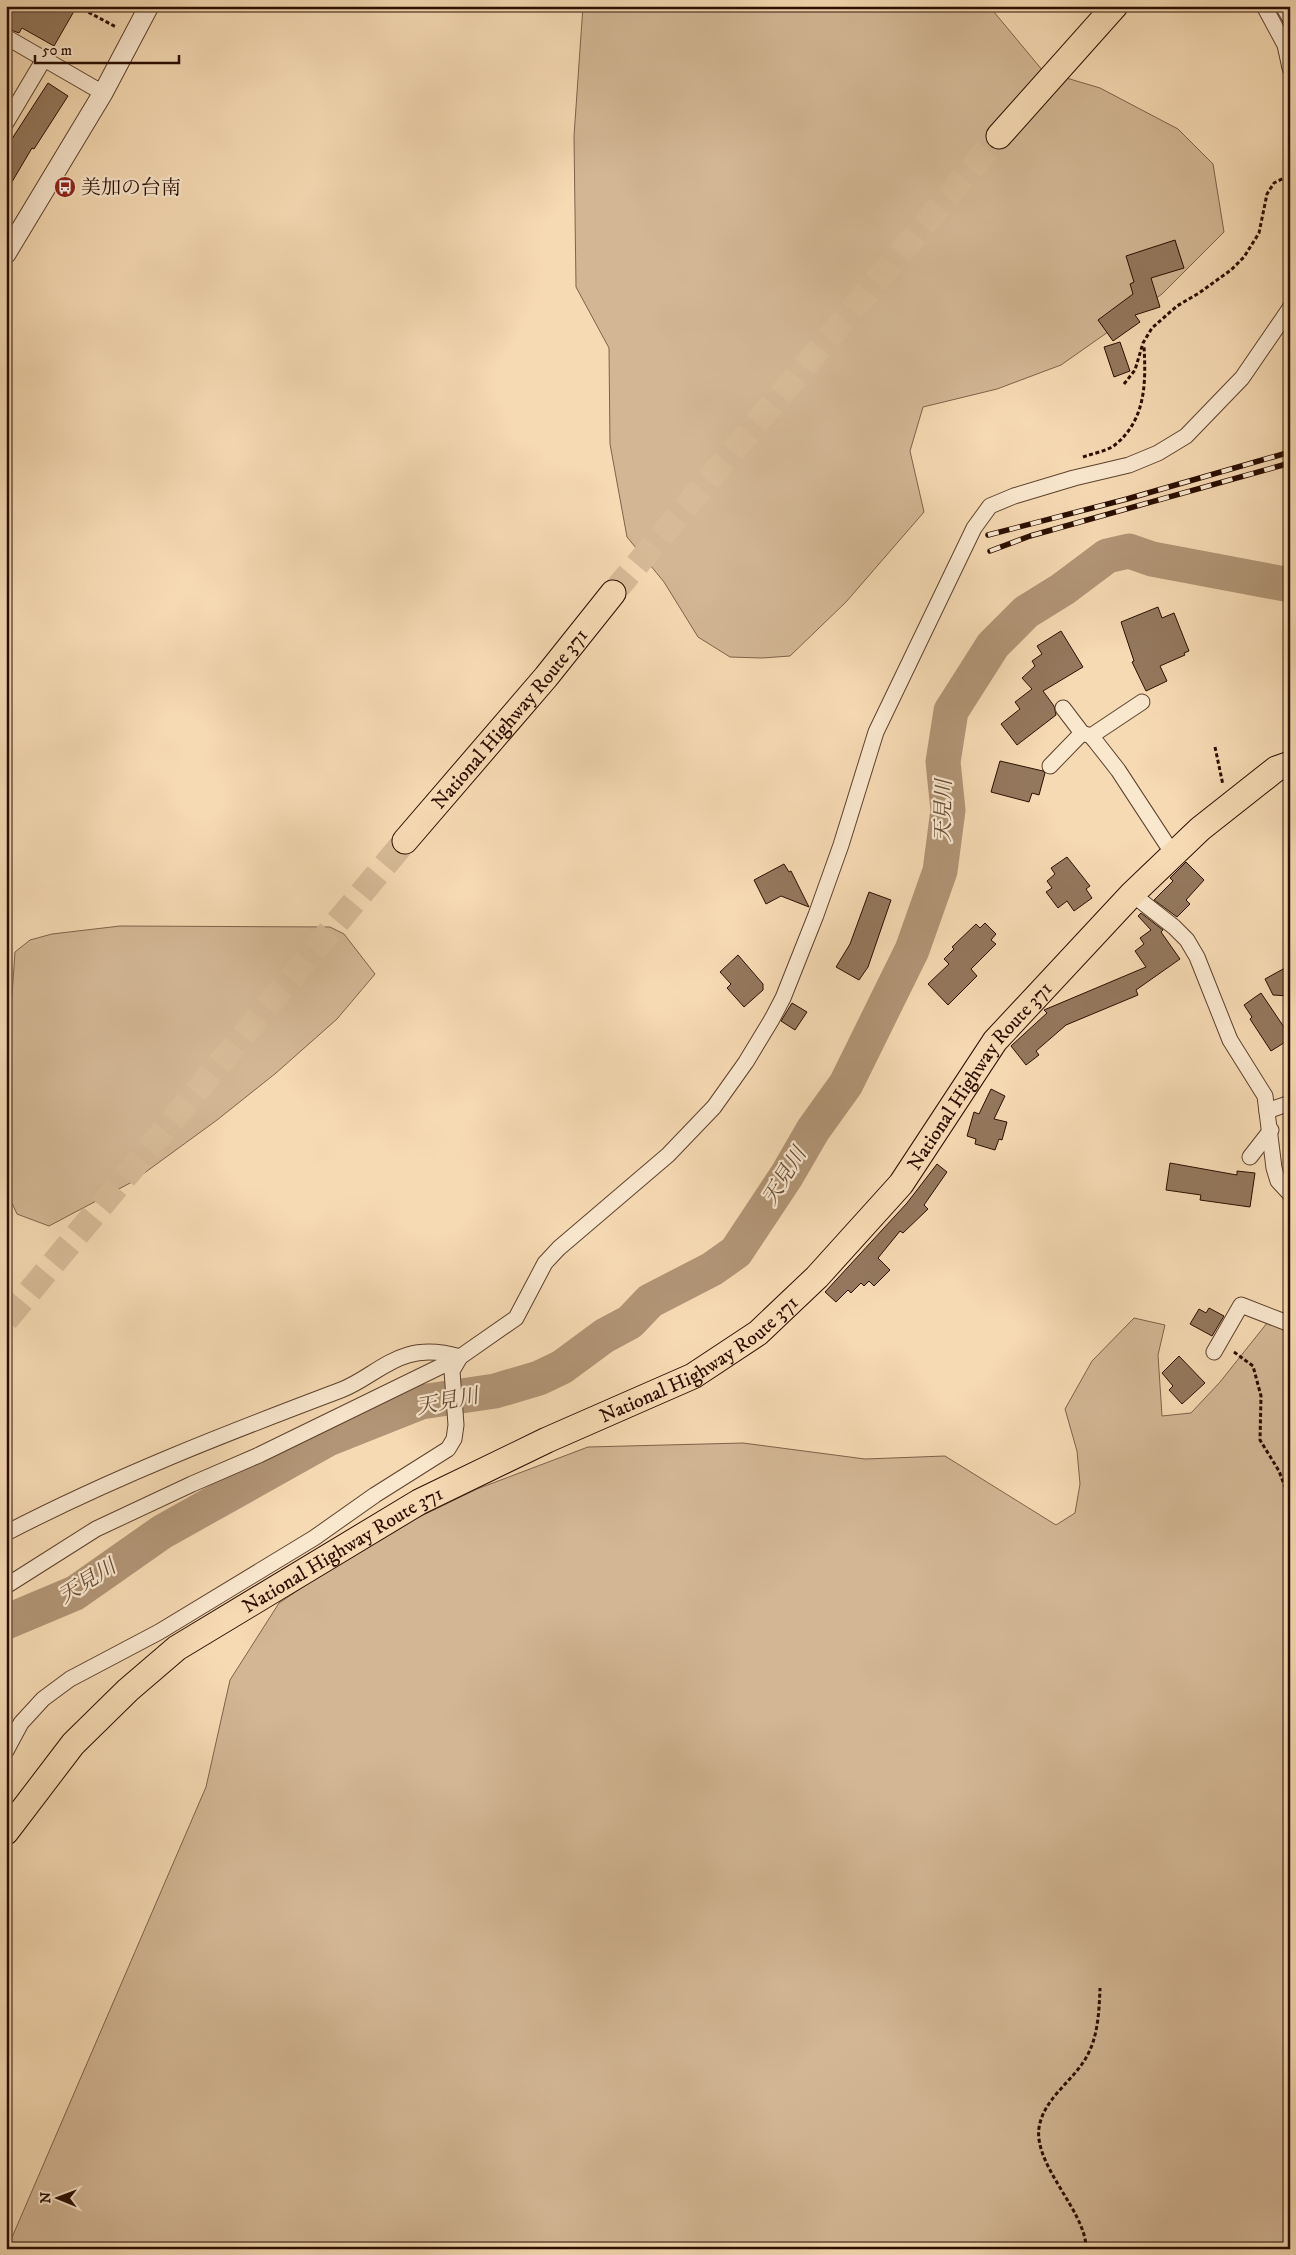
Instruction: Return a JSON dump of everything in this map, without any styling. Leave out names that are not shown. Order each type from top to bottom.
[{"type":"highway","points":[[999,136],[1115,6]]},
{"type":"highway","name":"National Highway Route 371","points":[[405,841],[546,677],[613,593]]},
{"type":"highway","name":"National Highway Route 371","points":[[6,1832],[72,1744],[128,1690],[177,1648],[419,1502],[547,1440],[693,1376],[758,1333],[817,1277],[901,1184],[996,1041],[1132,894],[1200,828],[1276,769],[1290,764]]},
{"type":"street","points":[[6,254],[103,93],[149,6]]},
{"type":"street","points":[[1264,6],[1285,45],[1290,68]]},
{"type":"street","points":[[1283,6],[1290,18]]},
{"type":"street","points":[[6,37],[103,93]]},
{"type":"street","points":[[6,124],[44,59]]},
{"type":"street","points":[[6,1586],[96,1529],[259,1455],[460,1357],[516,1318],[545,1263],[559,1248],[668,1155],[714,1107],[746,1062],[786,991],[841,845],[876,732],[974,528],[990,506],[1014,496],[1074,478],[1129,465],[1158,453],[1186,436],[1242,378],[1270,340],[1290,308]]},
{"type":"street","points":[[1050,766],[1087,735],[1142,702]]},
{"type":"street","points":[[1063,708],[1118,770],[1174,854]]},
{"type":"street","points":[[1132,894],[1174,927],[1197,957],[1230,1040],[1265,1096],[1276,1174],[1278,1181],[1290,1194]]},
{"type":"street","points":[[1267,1111],[1290,1103]]},
{"type":"street","points":[[1250,1157],[1271,1130]]},
{"type":"street","points":[[1217,1347],[1241,1305],[1290,1324]]},
{"type":"street","points":[[6,1533],[42,1514],[183,1450],[342,1390],[397,1358],[422,1353],[444,1352],[460,1357]]},
{"type":"street","points":[[6,1751],[21,1722],[43,1699],[70,1679],[159,1632],[314,1538],[375,1495],[448,1449],[454,1439],[456,1425],[452,1371],[460,1357]]},
{"type":"path","points":[[77,6],[133,37]]},
{"type":"path","points":[[1124,384],[1136,370],[1143,343],[1152,328],[1177,306],[1231,270],[1244,257],[1259,233],[1266,194],[1274,183],[1290,177]]},
{"type":"path","points":[[1081,457],[1116,444],[1138,416],[1143,397],[1145,368],[1143,343]]},
{"type":"path","points":[[1215,747],[1223,787]]},
{"type":"path","points":[[1217,1347],[1253,1366],[1261,1396],[1260,1440],[1280,1470],[1290,1500]]},
{"type":"path","points":[[1086,2249],[1084,2229],[1060,2190],[1040,2144],[1039,2124],[1051,2100],[1082,2064],[1092,2042],[1098,2023],[1100,1988]]},
{"type":"shaded area","points":[[583,6],[989,6],[1043,71],[1100,88],[1178,129],[1213,164],[1224,232],[1162,294],[1061,365],[997,389],[923,407],[910,451],[924,512],[846,602],[790,656],[762,658],[730,657],[698,637],[664,582],[627,537],[610,444],[609,348],[576,287],[574,136]]},
{"type":"shaded area","points":[[120,926],[330,927],[344,934],[375,974],[337,1019],[276,1073],[217,1120],[132,1182],[49,1226],[17,1214],[6,1190],[6,1082],[15,952],[30,940],[52,934]]},
{"type":"shaded area","points":[[1275,1313],[1290,1335],[1290,2249],[7,2249],[206,1787],[230,1680],[279,1603],[376,1538],[477,1489],[588,1447],[743,1443],[865,1459],[945,1456],[1056,1525],[1075,1513],[1080,1484],[1077,1451],[1065,1409],[1092,1361],[1134,1318],[1165,1325],[1158,1355],[1162,1416],[1191,1413],[1220,1382]]},
{"type":"building","points":[[6,6],[77,6],[54,46],[22,28],[19,33],[6,28]]},
{"type":"building","points":[[48,83],[68,96],[34,149],[32,148],[6,192],[6,148]]},
{"type":"building","points":[[1175,240],[1184,268],[1151,278],[1160,307],[1135,315],[1140,322],[1113,341],[1098,320],[1133,294],[1130,284],[1134,282],[1126,256]]},
{"type":"building","points":[[1120,342],[1130,371],[1114,377],[1104,347]]},
{"type":"building","points":[[1158,607],[1162,618],[1174,613],[1189,651],[1184,653],[1185,655],[1160,666],[1167,681],[1146,691],[1132,662],[1134,661],[1121,622]]},
{"type":"building","points":[[1061,631],[1083,667],[1043,691],[1054,706],[1056,715],[1017,745],[1001,724],[1020,709],[1015,702],[1032,689],[1022,678],[1035,666],[1032,661],[1042,654],[1037,646]]},
{"type":"building","points":[[1000,761],[1043,771],[1045,773],[1039,795],[1032,793],[1029,802],[991,792]]},
{"type":"building","points":[[1067,857],[1090,886],[1086,889],[1092,898],[1074,911],[1067,901],[1058,908],[1046,892],[1052,888],[1047,881],[1055,874],[1051,868]]},
{"type":"building","points":[[1186,862],[1204,880],[1186,900],[1190,904],[1177,917],[1154,900],[1173,881],[1170,878]]},
{"type":"building","points":[[784,864],[789,872],[791,871],[809,907],[781,896],[766,904],[754,880]]},
{"type":"building","points":[[869,892],[891,900],[868,967],[859,980],[836,967],[850,944]]},
{"type":"building","points":[[1141,913],[1163,930],[1161,932],[1180,959],[1136,990],[1138,995],[1066,1025],[1036,1051],[1039,1055],[1026,1065],[1011,1046],[1047,1013],[1044,1010],[1146,967],[1135,951],[1144,944],[1140,938],[1151,930],[1138,916]]},
{"type":"building","points":[[985,923],[996,934],[991,940],[996,944],[971,969],[977,976],[948,1005],[928,984],[949,964],[944,959],[954,949],[952,947],[976,924],[980,928]]},
{"type":"building","points":[[738,955],[763,984],[763,990],[744,1007],[727,988],[731,984],[720,972]]},
{"type":"building","points":[[1285,968],[1289,980],[1289,996],[1273,995],[1265,979]]},
{"type":"building","points":[[1261,993],[1290,1036],[1290,1039],[1271,1051],[1250,1019],[1252,1017],[1244,1005]]},
{"type":"building","points":[[792,1003],[807,1012],[795,1030],[781,1021]]},
{"type":"building","points":[[991,1089],[1005,1096],[994,1119],[1007,1122],[1002,1140],[999,1139],[995,1150],[975,1144],[976,1139],[967,1136],[974,1112],[979,1114]]},
{"type":"building","points":[[1170,1163],[1237,1175],[1237,1171],[1255,1173],[1250,1207],[1200,1200],[1201,1195],[1166,1190]]},
{"type":"building","points":[[937,1164],[947,1172],[924,1205],[928,1209],[903,1233],[900,1231],[878,1258],[890,1270],[874,1286],[869,1281],[864,1286],[861,1283],[851,1293],[848,1290],[836,1302],[825,1292],[907,1203]]},
{"type":"building","points":[[1209,1308],[1224,1316],[1212,1336],[1190,1324],[1199,1309],[1206,1313]]},
{"type":"building","points":[[1179,1356],[1205,1383],[1182,1404],[1169,1390],[1173,1386],[1162,1373]]},
{"type":"waterway","name":"天見川","points":[[6,1622],[75,1593],[162,1532],[328,1439],[421,1402],[495,1391],[539,1378],[562,1367],[604,1336],[630,1322],[650,1301],[712,1269],[736,1252],[787,1175],[813,1130],[846,1084],[912,950],[940,871],[948,810],[943,762],[951,711],[993,645],[1026,612],[1063,589],[1107,556],[1129,551],[1152,559],[1290,585]]},
{"type":"tunnel","points":[[613,593],[999,136]]},
{"type":"tunnel","points":[[6,1320],[405,841]]},
{"type":"railway","points":[[988,535],[1127,499],[1290,452]]},
{"type":"railway","points":[[990,551],[1030,536],[1290,463]]},
{"type":"place","name":"美加の台南","points":[[65,187]]}]
